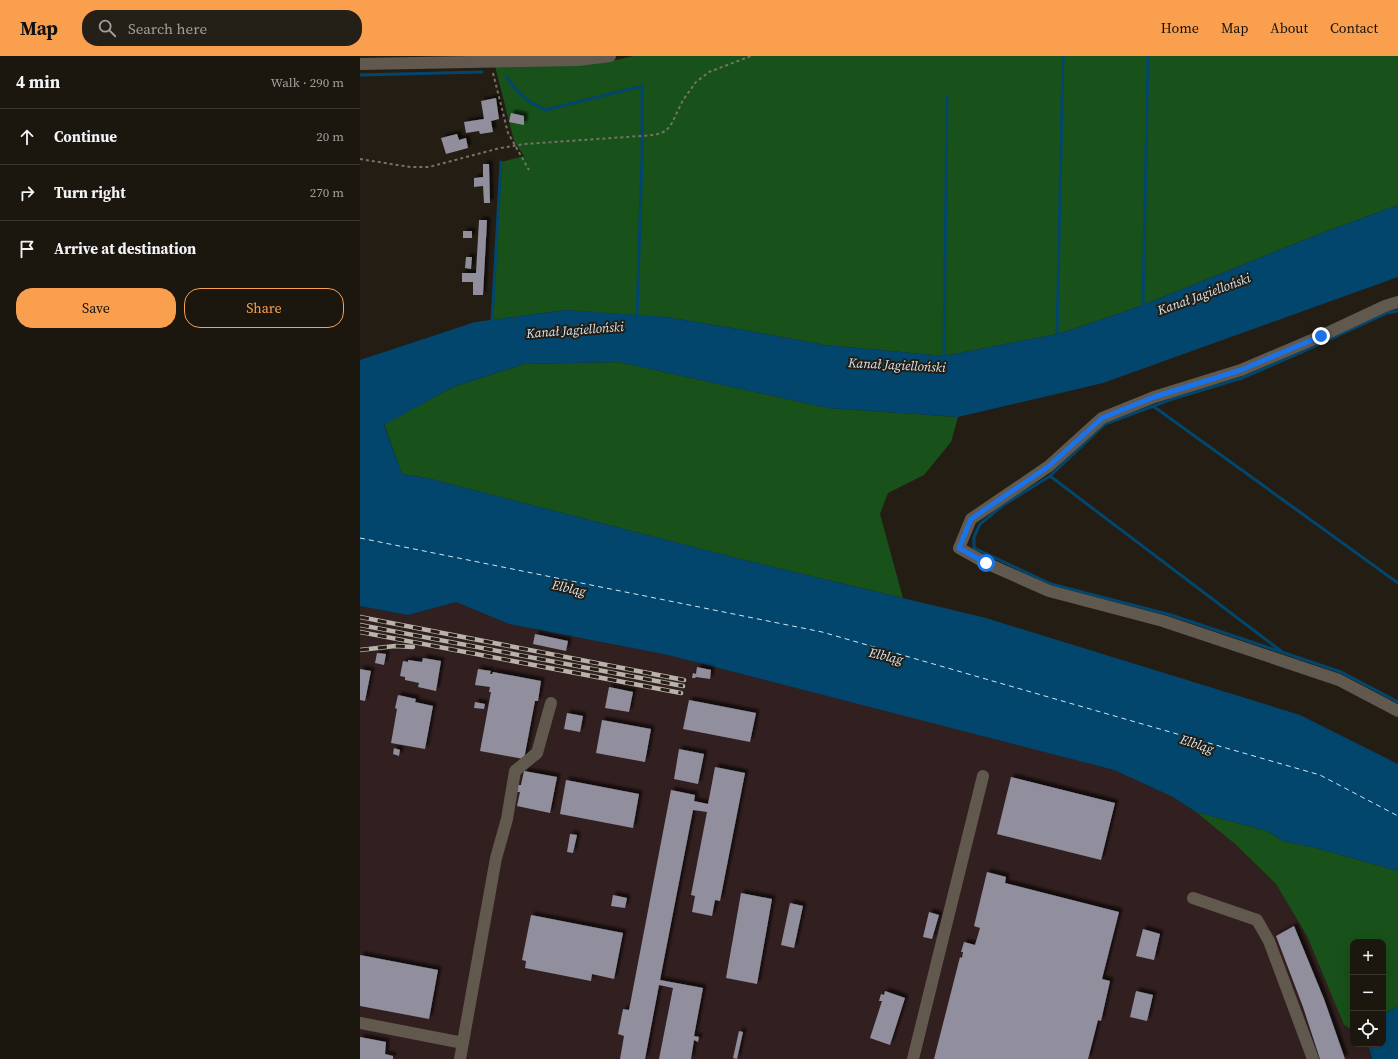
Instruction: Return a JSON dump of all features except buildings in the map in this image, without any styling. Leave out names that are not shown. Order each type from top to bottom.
[{"type":"street","points":[[360,64],[578,60],[610,56]]},
{"type":"street","points":[[1398,302],[1385,306],[1321,336],[1241,370],[1154,397],[1102,418],[1049,466],[971,519],[959,548],[986,563],[1049,591],[1163,621],[1340,680],[1398,711]]},
{"type":"street","points":[[460,1059],[496,858],[507,819],[515,771],[537,753],[551,703]]},
{"type":"street","points":[[913,1059],[983,776]]},
{"type":"street","points":[[1193,898],[1257,920],[1269,941],[1313,1059]]},
{"type":"street","points":[[360,1023],[463,1043]]},
{"type":"path","points":[[360,159],[410,167],[428,167],[500,148],[514,146],[655,135],[666,131],[672,123],[683,100],[696,82],[709,72],[751,56]]},
{"type":"path","points":[[490,62],[508,133],[529,170]]},
{"type":"shaded area","points":[[456,602],[509,624],[668,655],[1114,770],[1173,797],[1196,812],[1235,844],[1276,884],[1307,936],[1344,1025],[1350,1028],[1350,1047],[1369,1047],[1372,1059],[360,1059],[360,606],[408,615]]},
{"type":"green space","points":[[633,56],[1398,56],[1398,205],[1314,236],[1143,305],[1083,326],[1057,334],[944,356],[825,345],[666,317],[566,310],[492,320],[501,162],[524,156],[514,141],[495,66],[547,66],[599,63]]},
{"type":"green space","points":[[619,362],[828,408],[958,417],[951,442],[924,475],[888,493],[880,514],[903,598],[736,558],[427,478],[402,474],[384,424],[453,387],[524,364]]},
{"type":"green space","points":[[1196,812],[1267,831],[1283,841],[1316,848],[1398,871],[1398,1007],[1386,1013],[1386,939],[1350,939],[1350,1028],[1344,1025],[1307,936],[1276,884],[1235,844]]},
{"type":"water","points":[[1398,205],[1398,277],[1103,383],[958,417],[828,408],[619,362],[524,364],[453,387],[384,425],[402,474],[427,478],[736,558],[986,618],[1300,715],[1398,764],[1398,871],[1316,848],[1283,841],[1267,831],[1196,812],[1173,797],[1114,770],[668,655],[509,624],[456,602],[408,615],[360,606],[360,360],[475,322],[566,310],[666,317],[825,345],[944,356],[1057,334],[1083,326],[1143,305],[1314,236]]},
{"type":"water","points":[[1398,1007],[1398,1059],[1372,1059],[1369,1047],[1386,1047],[1386,1013]]},
{"type":"waterway","points":[[1143,305],[1148,56]]},
{"type":"waterway","points":[[1057,334],[1063,57]]},
{"type":"waterway","points":[[360,75],[482,72]]},
{"type":"waterway","points":[[507,77],[523,96],[545,110],[642,86],[642,158],[637,315]]},
{"type":"waterway","name":"Kanał Jagielloński","points":[[944,356],[947,96]]},
{"type":"waterway","points":[[492,320],[501,162]]},
{"type":"waterway","points":[[1398,311],[1387,313],[1242,378],[1172,399],[1105,424],[1050,476],[1002,506],[980,524],[974,537],[974,548],[1051,584],[1171,615],[1341,672],[1398,702]]},
{"type":"waterway","points":[[1153,406],[1398,583]]},
{"type":"waterway","points":[[1050,476],[1281,651]]},
{"type":"ferry route","points":[[360,538],[822,632],[1320,775],[1398,816]]},
{"type":"railway","points":[[360,617],[684,680]]},
{"type":"railway","points":[[360,625],[683,686]]},
{"type":"railway","points":[[360,632],[681,693]]},
{"type":"railway","points":[[360,650],[395,646],[413,647]]},
{"type":"route","points":[[986,563],[959,548],[971,519],[998,499],[1049,466],[1102,418],[1154,397],[1241,370],[1321,336]]},
{"type":"water label","name":"Elbląg","points":[[569,588]]},
{"type":"water label","name":"Elbląg","points":[[886,656]]},
{"type":"water label","name":"Elbląg","points":[[1197,744]]}]
